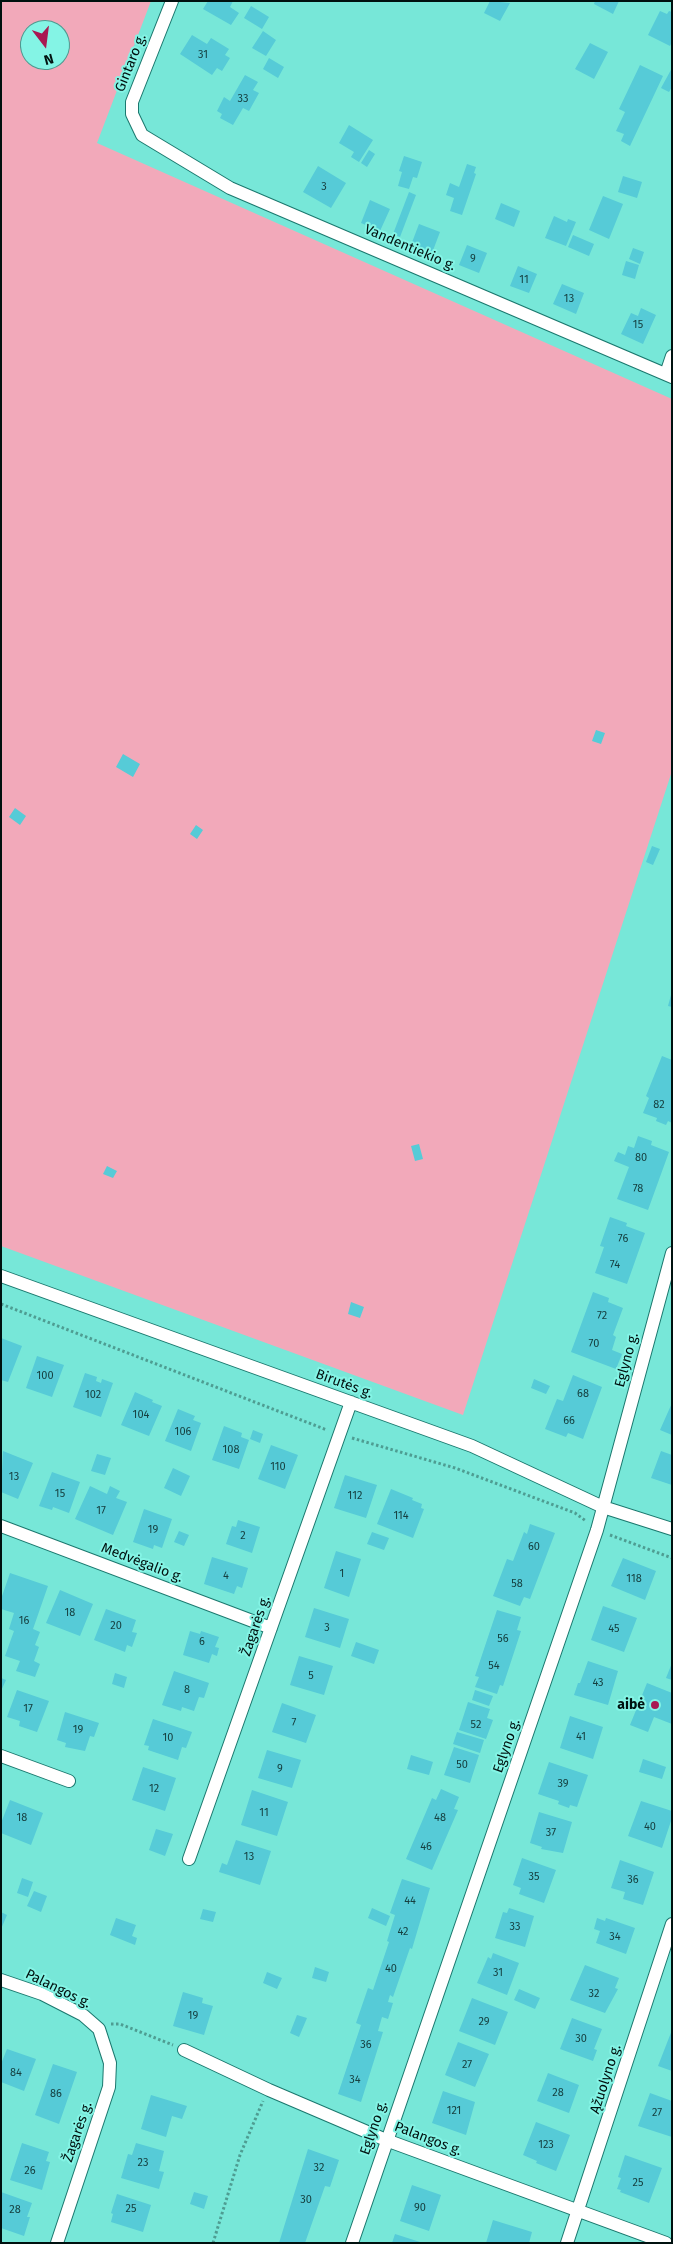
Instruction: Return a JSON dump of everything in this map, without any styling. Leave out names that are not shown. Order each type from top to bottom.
[{"type":"street","name":"Gintaro g.","points":[[142,136],[132,114],[132,102],[172,1]]},
{"type":"street","name":"Vandentiekio g.","points":[[142,136],[230,188],[669,375]]},
{"type":"street","points":[[669,375],[672,356]]},
{"type":"street","name":"Eglyno g.","points":[[352,2243],[597,1530],[672,1252]]},
{"type":"street","name":"Birutės g.","points":[[1,1276],[472,1446],[603,1507],[672,1529]]},
{"type":"street","name":"Žagarės g.","points":[[190,1859],[351,1402]]},
{"type":"street","name":"Medvėgalio g.","points":[[1,1526],[271,1628]]},
{"type":"street","points":[[1,1756],[69,1781]]},
{"type":"street","name":"Ąžuolyno g.","points":[[567,2243],[672,1924]]},
{"type":"street","name":"Palangos g.","points":[[1,1980],[50,1998],[83,2016],[99,2029]]},
{"type":"street","name":"Žagarės g.","points":[[57,2243],[109,2087],[110,2063],[99,2029]]},
{"type":"street","name":"Palangos g.","points":[[184,2050],[269,2090],[386,2140],[666,2243]]},
{"type":"path","points":[[99,2029],[110,2024],[120,2024],[184,2050]]},
{"type":"path","points":[[213,2243],[246,2139],[269,2090]]},
{"type":"shaded area","points":[[1,1],[151,1],[97,143],[672,399],[672,771],[463,1415],[1,1246]]},
{"type":"building","points":[[208,1],[233,1],[230,7],[239,13],[231,25],[203,9]]},
{"type":"building","points":[[490,1],[510,3],[500,21],[484,13]]},
{"type":"building","points":[[595,1],[619,1],[613,14],[594,4]]},
{"type":"building","points":[[251,6],[269,17],[262,29],[244,18]]},
{"type":"building","points":[[660,11],[667,14],[669,11],[672,12],[672,42],[670,46],[648,35]]},
{"type":"building","points":[[263,31],[276,40],[266,56],[252,48]]},
{"type":"building","points":[[192,35],[207,44],[211,38],[229,49],[225,55],[230,58],[222,71],[217,68],[212,75],[180,54]]},
{"type":"building","points":[[590,43],[608,52],[594,79],[575,69]]},
{"type":"building","points":[[269,58],[284,67],[278,78],[263,69]]},
{"type":"building","points":[[640,65],[663,76],[630,146],[621,141],[624,134],[616,131],[625,112],[619,109]]},
{"type":"building","points":[[672,68],[672,87],[669,92],[661,88]]},
{"type":"building","points":[[245,75],[258,82],[253,90],[259,93],[249,111],[243,108],[233,125],[220,118],[222,114],[217,111],[224,97],[230,101]]},
{"type":"building","points":[[349,125],[373,140],[359,162],[351,157],[354,152],[339,143]]},
{"type":"building","points":[[369,150],[375,154],[367,167],[361,163]]},
{"type":"building","points":[[404,156],[422,162],[417,178],[413,177],[409,189],[398,186],[402,172],[399,171]]},
{"type":"building","points":[[467,164],[476,167],[474,173],[476,174],[462,215],[450,211],[454,198],[446,195],[450,183],[459,187]]},
{"type":"building","points":[[318,166],[346,183],[331,208],[303,192]]},
{"type":"building","points":[[623,176],[642,182],[637,198],[618,192]]},
{"type":"building","points":[[409,192],[416,195],[400,237],[393,234]]},
{"type":"building","points":[[603,196],[623,204],[609,239],[589,230]]},
{"type":"building","points":[[370,200],[390,209],[380,231],[361,223]]},
{"type":"building","points":[[501,203],[520,211],[514,227],[495,219]]},
{"type":"building","points":[[554,216],[567,222],[568,219],[576,222],[566,246],[545,238]]},
{"type":"building","points":[[419,224],[440,232],[432,253],[411,245]]},
{"type":"building","points":[[573,235],[594,244],[589,256],[568,247]]},
{"type":"building","points":[[467,245],[487,253],[479,273],[459,265]]},
{"type":"building","points":[[633,248],[644,252],[640,264],[629,259]]},
{"type":"building","points":[[626,261],[639,265],[635,279],[622,275]]},
{"type":"building","points":[[518,266],[537,274],[529,293],[510,286]]},
{"type":"building","points":[[562,284],[584,293],[576,314],[553,304]]},
{"type":"building","points":[[641,308],[656,315],[643,344],[621,334],[631,313],[638,316]]},
{"type":"building","points":[[596,730],[605,733],[601,744],[592,741]]},
{"type":"building","points":[[123,754],[140,764],[133,777],[116,767]]},
{"type":"building","points":[[15,808],[26,816],[20,825],[9,817]]},
{"type":"building","points":[[196,825],[203,830],[197,839],[190,834]]},
{"type":"building","points":[[652,846],[660,849],[653,865],[646,862]]},
{"type":"building","points":[[672,995],[672,1007],[668,1006]]},
{"type":"building","points":[[662,1056],[672,1060],[672,1123],[668,1121],[666,1125],[656,1121],[657,1118],[643,1113],[649,1098],[646,1096]]},
{"type":"building","points":[[638,1136],[652,1141],[651,1145],[669,1152],[648,1210],[617,1199],[629,1167],[614,1161],[618,1152],[625,1155],[628,1146],[634,1148]]},
{"type":"building","points":[[419,1144],[423,1159],[415,1161],[411,1146]]},
{"type":"building","points":[[107,1166],[117,1171],[113,1178],[103,1174]]},
{"type":"building","points":[[610,1217],[627,1223],[626,1226],[645,1233],[627,1284],[595,1273],[604,1247],[600,1246]]},
{"type":"building","points":[[593,1292],[609,1298],[608,1302],[623,1308],[613,1335],[616,1337],[612,1350],[622,1354],[616,1369],[571,1352]]},
{"type":"building","points":[[351,1302],[364,1307],[360,1318],[348,1314]]},
{"type":"building","points":[[1,1338],[22,1346],[8,1382],[1,1380]]},
{"type":"building","points":[[37,1356],[64,1365],[52,1397],[26,1388]]},
{"type":"building","points":[[85,1373],[97,1377],[96,1381],[101,1383],[102,1379],[113,1383],[101,1417],[73,1407]]},
{"type":"building","points":[[573,1375],[602,1387],[583,1439],[568,1433],[566,1437],[545,1429],[557,1399],[563,1401]]},
{"type":"building","points":[[534,1379],[550,1386],[546,1394],[531,1388]]},
{"type":"building","points":[[135,1392],[162,1406],[149,1436],[121,1425]]},
{"type":"building","points":[[672,1403],[672,1435],[660,1430]]},
{"type":"building","points":[[178,1409],[195,1416],[193,1420],[201,1423],[191,1451],[165,1441]]},
{"type":"building","points":[[224,1426],[242,1433],[241,1437],[249,1440],[239,1469],[212,1460]]},
{"type":"building","points":[[253,1430],[263,1434],[260,1443],[250,1439]]},
{"type":"building","points":[[271,1445],[298,1455],[285,1489],[258,1479]]},
{"type":"building","points":[[3,1451],[33,1463],[18,1499],[1,1492]]},
{"type":"building","points":[[661,1451],[672,1455],[672,1485],[651,1478]]},
{"type":"building","points":[[97,1454],[111,1458],[105,1475],[91,1471]]},
{"type":"building","points":[[173,1468],[190,1476],[181,1496],[164,1488]]},
{"type":"building","points":[[52,1472],[80,1482],[69,1513],[53,1507],[52,1510],[39,1506]]},
{"type":"building","points":[[345,1475],[377,1485],[366,1518],[334,1508]]},
{"type":"building","points":[[90,1486],[107,1494],[110,1486],[120,1491],[116,1498],[127,1502],[113,1535],[75,1519]]},
{"type":"building","points":[[391,1489],[422,1504],[421,1508],[424,1509],[413,1538],[377,1524]]},
{"type":"building","points":[[144,1509],[172,1519],[162,1548],[154,1545],[153,1549],[133,1542]]},
{"type":"building","points":[[238,1520],[260,1527],[252,1553],[226,1544],[232,1526],[236,1527]]},
{"type":"building","points":[[530,1524],[555,1533],[530,1599],[524,1597],[520,1606],[493,1596],[507,1559],[513,1561],[524,1532],[527,1534]]},
{"type":"building","points":[[179,1531],[189,1535],[184,1546],[174,1542]]},
{"type":"building","points":[[372,1532],[389,1538],[384,1550],[367,1544]]},
{"type":"building","points":[[336,1551],[361,1559],[349,1597],[324,1588]]},
{"type":"building","points":[[212,1557],[248,1568],[242,1588],[237,1586],[234,1594],[204,1584]]},
{"type":"building","points":[[623,1558],[656,1571],[645,1600],[611,1586]]},
{"type":"building","points":[[10,1573],[48,1586],[33,1629],[40,1632],[35,1645],[39,1647],[34,1661],[40,1664],[35,1677],[16,1671],[20,1661],[5,1656],[14,1631],[9,1629],[14,1613],[1,1609],[1,1599]]},
{"type":"building","points":[[60,1590],[93,1604],[80,1636],[46,1623]]},
{"type":"building","points":[[603,1606],[637,1618],[624,1652],[591,1640]]},
{"type":"building","points":[[314,1608],[349,1619],[340,1648],[305,1637]]},
{"type":"building","points":[[106,1609],[136,1620],[132,1632],[137,1633],[132,1647],[127,1645],[125,1652],[94,1640]]},
{"type":"building","points":[[497,1610],[521,1617],[517,1630],[521,1631],[503,1686],[500,1685],[497,1694],[475,1687],[479,1677],[475,1676]]},
{"type":"building","points":[[190,1631],[200,1634],[201,1631],[219,1637],[215,1647],[219,1648],[217,1656],[212,1654],[209,1663],[183,1655]]},
{"type":"building","points":[[356,1642],[379,1650],[374,1664],[351,1656]]},
{"type":"building","points":[[299,1656],[333,1666],[324,1695],[290,1685]]},
{"type":"building","points":[[588,1661],[618,1671],[608,1705],[574,1695]]},
{"type":"building","points":[[672,1663],[672,1680],[666,1678]]},
{"type":"building","points":[[174,1671],[209,1683],[204,1698],[199,1697],[194,1711],[182,1707],[181,1711],[162,1705]]},
{"type":"building","points":[[115,1673],[127,1677],[124,1688],[112,1684]]},
{"type":"building","points":[[1,1678],[6,1680],[1,1691]]},
{"type":"building","name":"aibė","points":[[647,1683],[672,1693],[672,1724],[654,1717],[648,1732],[630,1725]]},
{"type":"building","points":[[17,1690],[49,1701],[37,1732],[19,1726],[20,1721],[7,1717]]},
{"type":"building","points":[[475,1690],[493,1696],[489,1706],[472,1700]]},
{"type":"building","points":[[468,1702],[490,1709],[487,1718],[493,1720],[486,1739],[459,1730]]},
{"type":"building","points":[[282,1703],[316,1715],[306,1743],[272,1732]]},
{"type":"building","points":[[65,1712],[99,1723],[94,1737],[90,1736],[85,1751],[65,1747],[66,1743],[57,1740]]},
{"type":"building","points":[[570,1716],[603,1727],[593,1759],[560,1748]]},
{"type":"building","points":[[153,1719],[192,1732],[186,1748],[182,1747],[178,1760],[148,1750],[149,1746],[144,1745]]},
{"type":"building","points":[[457,1732],[484,1740],[480,1753],[453,1744]]},
{"type":"building","points":[[454,1747],[479,1755],[470,1783],[444,1775]]},
{"type":"building","points":[[267,1750],[301,1760],[292,1788],[258,1778]]},
{"type":"building","points":[[411,1755],[433,1762],[429,1775],[407,1769]]},
{"type":"building","points":[[643,1759],[666,1767],[662,1779],[639,1772]]},
{"type":"building","points":[[549,1762],[588,1775],[577,1807],[570,1805],[569,1808],[558,1804],[559,1801],[538,1794]]},
{"type":"building","points":[[143,1767],[176,1778],[165,1811],[132,1800]]},
{"type":"building","points":[[441,1789],[459,1797],[454,1809],[458,1810],[432,1870],[406,1859],[432,1798],[436,1800]]},
{"type":"building","points":[[252,1790],[288,1802],[277,1836],[241,1825]]},
{"type":"building","points":[[10,1800],[43,1813],[31,1845],[1,1833],[1,1823]]},
{"type":"building","points":[[641,1801],[672,1811],[672,1818],[662,1848],[628,1836]]},
{"type":"building","points":[[539,1812],[572,1822],[563,1853],[541,1849],[542,1847],[530,1843]]},
{"type":"building","points":[[156,1829],[173,1834],[165,1856],[149,1850]]},
{"type":"building","points":[[236,1840],[271,1851],[260,1885],[219,1872],[222,1863],[227,1865]]},
{"type":"building","points":[[522,1858],[556,1870],[544,1903],[519,1894],[521,1888],[513,1885]]},
{"type":"building","points":[[620,1860],[654,1872],[643,1905],[623,1899],[625,1892],[611,1888]]},
{"type":"building","points":[[22,1878],[33,1882],[28,1897],[17,1893]]},
{"type":"building","points":[[402,1879],[430,1888],[412,1949],[410,1948],[393,1997],[390,1995],[388,2002],[393,2003],[388,2019],[382,2017],[378,2031],[383,2032],[361,2102],[338,2094],[361,2025],[356,2023],[368,1988],[373,1990],[389,1942],[387,1941],[395,1915],[390,1913]]},
{"type":"building","points":[[34,1891],[47,1896],[41,1912],[27,1906]]},
{"type":"building","points":[[372,1908],[390,1916],[386,1926],[368,1918]]},
{"type":"building","points":[[509,1908],[534,1916],[525,1947],[495,1938],[503,1912],[507,1913]]},
{"type":"building","points":[[203,1909],[216,1912],[213,1922],[200,1919]]},
{"type":"building","points":[[1,1912],[7,1915],[1,1929]]},
{"type":"building","points":[[116,1918],[136,1925],[132,1936],[137,1938],[135,1945],[110,1935]]},
{"type":"building","points":[[597,1918],[605,1921],[606,1918],[635,1928],[626,1954],[596,1943],[600,1931],[594,1929]]},
{"type":"building","points":[[493,1953],[519,1963],[507,1995],[477,1983],[488,1957],[491,1959]]},
{"type":"building","points":[[585,1965],[619,1978],[615,1988],[618,1989],[605,2013],[570,2000]]},
{"type":"building","points":[[315,1967],[329,1972],[326,1982],[312,1978]]},
{"type":"building","points":[[267,1972],[282,1978],[277,1989],[263,1983]]},
{"type":"building","points":[[519,1989],[540,1998],[535,2009],[514,2000]]},
{"type":"building","points":[[183,1992],[203,1998],[202,2003],[213,2006],[204,2035],[173,2026]]},
{"type":"building","points":[[472,1998],[508,2012],[495,2045],[459,2031]]},
{"type":"building","points":[[297,2015],[307,2018],[299,2037],[290,2033]]},
{"type":"building","points":[[572,2018],[602,2029],[594,2049],[597,2050],[593,2061],[560,2049]]},
{"type":"building","points":[[672,2030],[672,2071],[658,2066]]},
{"type":"building","points":[[458,2042],[489,2054],[475,2087],[445,2075]]},
{"type":"building","points":[[7,2049],[36,2059],[24,2091],[1,2082],[1,2064]]},
{"type":"building","points":[[53,2064],[77,2072],[59,2124],[35,2115]]},
{"type":"building","points":[[548,2073],[579,2085],[569,2113],[537,2101]]},
{"type":"building","points":[[443,2091],[475,2102],[466,2135],[432,2123]]},
{"type":"building","points":[[650,2093],[672,2101],[672,2137],[638,2126]]},
{"type":"building","points":[[151,2095],[187,2106],[182,2119],[172,2116],[166,2137],[141,2129]]},
{"type":"building","points":[[536,2122],[570,2135],[556,2171],[536,2163],[537,2161],[523,2155]]},
{"type":"building","points":[[22,2143],[49,2152],[46,2161],[50,2162],[42,2190],[10,2180]]},
{"type":"building","points":[[136,2143],[164,2151],[159,2171],[164,2172],[159,2189],[121,2178],[128,2154],[132,2155]]},
{"type":"building","points":[[308,2149],[339,2160],[330,2187],[325,2186],[305,2243],[279,2243]]},
{"type":"building","points":[[625,2155],[662,2168],[649,2203],[620,2192],[621,2190],[617,2189],[621,2178],[618,2177]]},
{"type":"building","points":[[412,2185],[441,2195],[429,2231],[400,2221]]},
{"type":"building","points":[[1,2192],[32,2203],[27,2217],[30,2217],[24,2236],[1,2228]]},
{"type":"building","points":[[194,2192],[208,2196],[204,2209],[190,2204]]},
{"type":"building","points":[[117,2194],[151,2205],[143,2232],[111,2222],[113,2214],[111,2213]]},
{"type":"building","points":[[493,2220],[532,2232],[529,2243],[486,2243]]},
{"type":"building","points":[[395,2234],[420,2242],[420,2243],[392,2243]]},
{"type":"place","name":"aibė","points":[[655,1705]]}]
